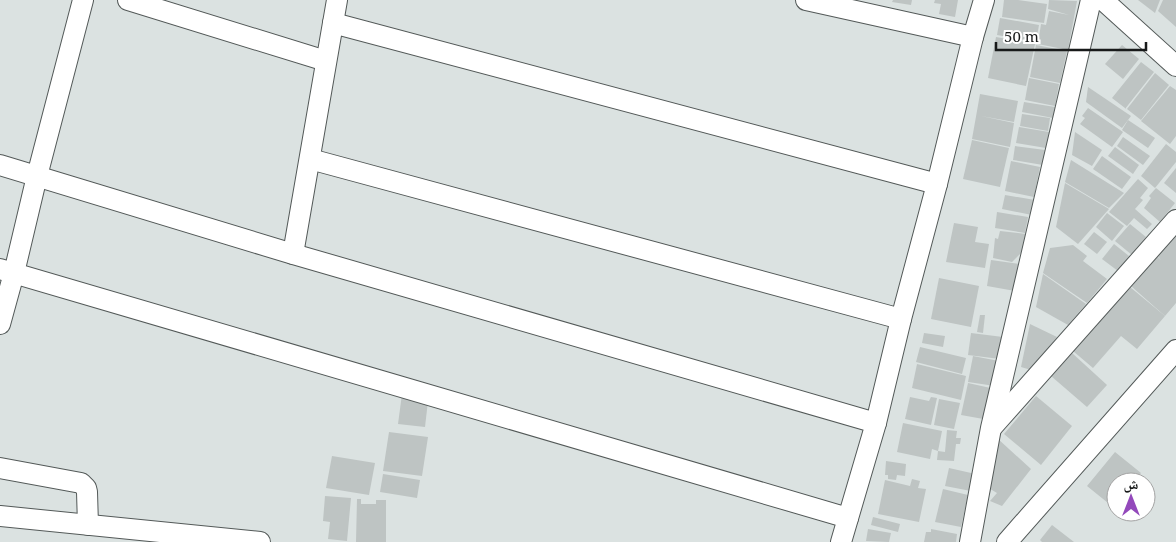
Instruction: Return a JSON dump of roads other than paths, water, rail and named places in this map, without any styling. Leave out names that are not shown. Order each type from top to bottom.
[{"type":"street","points":[[0,324],[7,271],[37,176],[82,0]]},
{"type":"street","points":[[128,0],[326,61]]},
{"type":"street","points":[[293,254],[337,0]]},
{"type":"street","points":[[806,0],[973,37]]},
{"type":"street","points":[[841,542],[876,423],[973,37],[984,0]]},
{"type":"street","points":[[970,542],[991,428],[1091,0]]},
{"type":"street","points":[[1103,0],[1176,66]]},
{"type":"street","points":[[333,23],[937,184]]},
{"type":"street","points":[[310,159],[901,319]]},
{"type":"street","points":[[0,165],[293,254],[876,423]]},
{"type":"street","points":[[991,428],[1176,220]]},
{"type":"street","points":[[7,271],[848,518]]},
{"type":"street","points":[[1007,542],[1176,350]]},
{"type":"street","points":[[0,468],[81,483],[87,492],[88,525]]},
{"type":"street","points":[[0,516],[260,542]]}]
